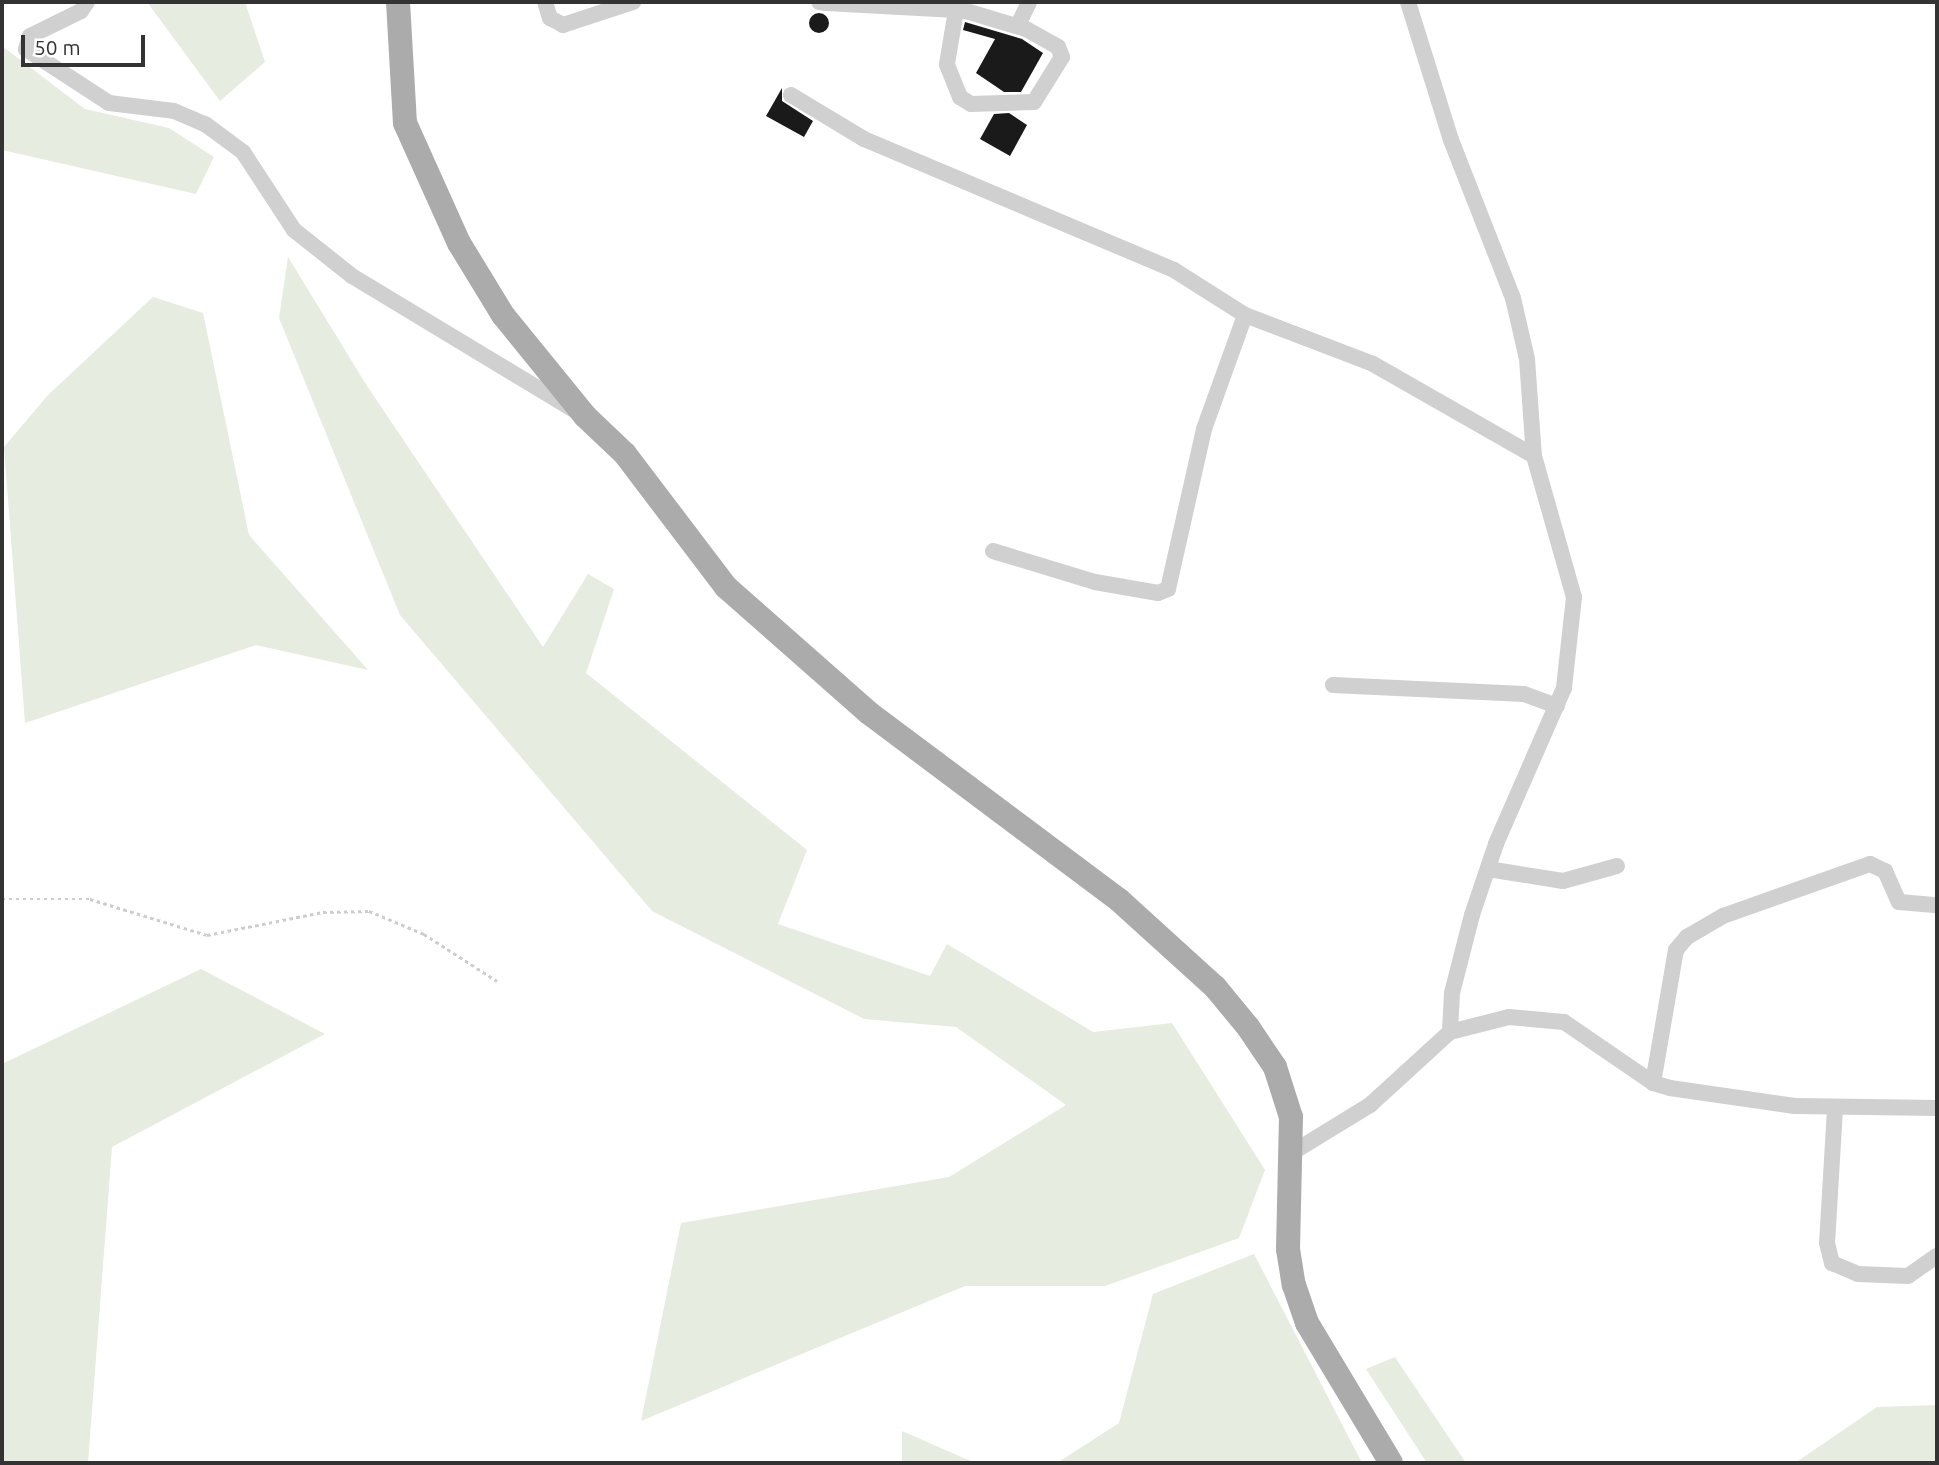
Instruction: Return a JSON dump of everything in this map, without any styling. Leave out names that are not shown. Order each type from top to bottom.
[{"type":"main road","points":[[398,2],[405,123],[425,172],[459,243],[503,315],[585,416],[625,454],[726,587],[807,662],[1119,900],[1215,987],[1275,1067],[1291,1117],[1288,1249],[1294,1285],[1307,1322],[1391,1463]]},
{"type":"street","points":[[87,2],[81,11],[30,36],[26,49],[109,103],[174,111],[205,124],[243,152],[294,230],[352,276],[585,416]]},
{"type":"street","points":[[545,2],[550,18],[563,25],[633,2]]},
{"type":"street","points":[[819,2],[956,10],[1018,25],[1058,47],[1061,60],[1031,104],[971,104],[960,97],[948,73],[956,10]]},
{"type":"street","points":[[1018,25],[1029,2]]},
{"type":"street","points":[[1408,2],[1451,140],[1513,298],[1527,359],[1534,456],[1574,597],[1564,688],[1488,869],[1452,993],[1450,1032]]},
{"type":"street","points":[[791,95],[864,139],[1174,270],[1244,316],[1373,364],[1534,456]]},
{"type":"street","points":[[992,551],[1095,582],[1158,593],[1168,589],[1204,429],[1244,316]]},
{"type":"street","points":[[1333,685],[1524,694],[1557,706]]},
{"type":"street","points":[[1653,1083],[1676,950],[1687,937],[1723,916],[1870,864],[1885,871],[1904,905],[1937,905]]},
{"type":"street","points":[[1488,869],[1563,881],[1617,866]]},
{"type":"street","points":[[1290,1154],[1370,1105],[1450,1032],[1509,1017],[1549,1018],[1582,1032],[1653,1083],[1723,1099],[1835,1109],[1937,1108]]},
{"type":"street","points":[[1835,1109],[1827,1243],[1832,1263],[1858,1274],[1908,1276],[1937,1256]]},
{"type":"path","points":[[2,899],[90,899],[207,935],[323,912],[369,911],[413,928],[496,981]]},
{"type":"shaded area","points":[[147,2],[245,2],[265,62],[220,101]]},
{"type":"shaded area","points":[[2,46],[85,109],[169,128],[214,157],[196,194],[2,150]]},
{"type":"shaded area","points":[[288,257],[367,386],[543,647],[588,574],[614,589],[586,673],[807,850],[778,924],[930,976],[947,944],[1093,1032],[1172,1023],[1265,1170],[1239,1238],[1105,1286],[965,1286],[641,1421],[681,1223],[949,1177],[1066,1105],[956,1027],[864,1019],[652,911],[400,615],[279,318]]},
{"type":"shaded area","points":[[153,297],[203,313],[249,535],[368,670],[256,645],[25,723],[4,447],[48,395]]},
{"type":"shaded area","points":[[201,969],[325,1034],[112,1147],[88,1463],[2,1463],[2,1064]]},
{"type":"shaded area","points":[[1254,1254],[1362,1463],[1057,1463],[1119,1423],[1153,1294]]},
{"type":"shaded area","points":[[1395,1357],[1466,1463],[1427,1463],[1366,1369]]},
{"type":"shaded area","points":[[1937,1405],[1937,1463],[1795,1463],[1877,1407]]},
{"type":"shaded area","points":[[902,1431],[975,1463],[902,1463]]},
{"type":"building","points":[[819,13],[826,16],[829,23],[826,30],[819,33],[812,30],[809,23],[812,16]]},
{"type":"building","points":[[965,22],[1022,39],[1043,53],[1021,92],[1004,92],[976,73],[995,39],[963,30]]},
{"type":"building","points":[[782,88],[782,101],[813,121],[804,137],[766,116]]},
{"type":"building","points":[[1009,113],[1027,125],[1010,156],[980,139],[994,114]]}]
